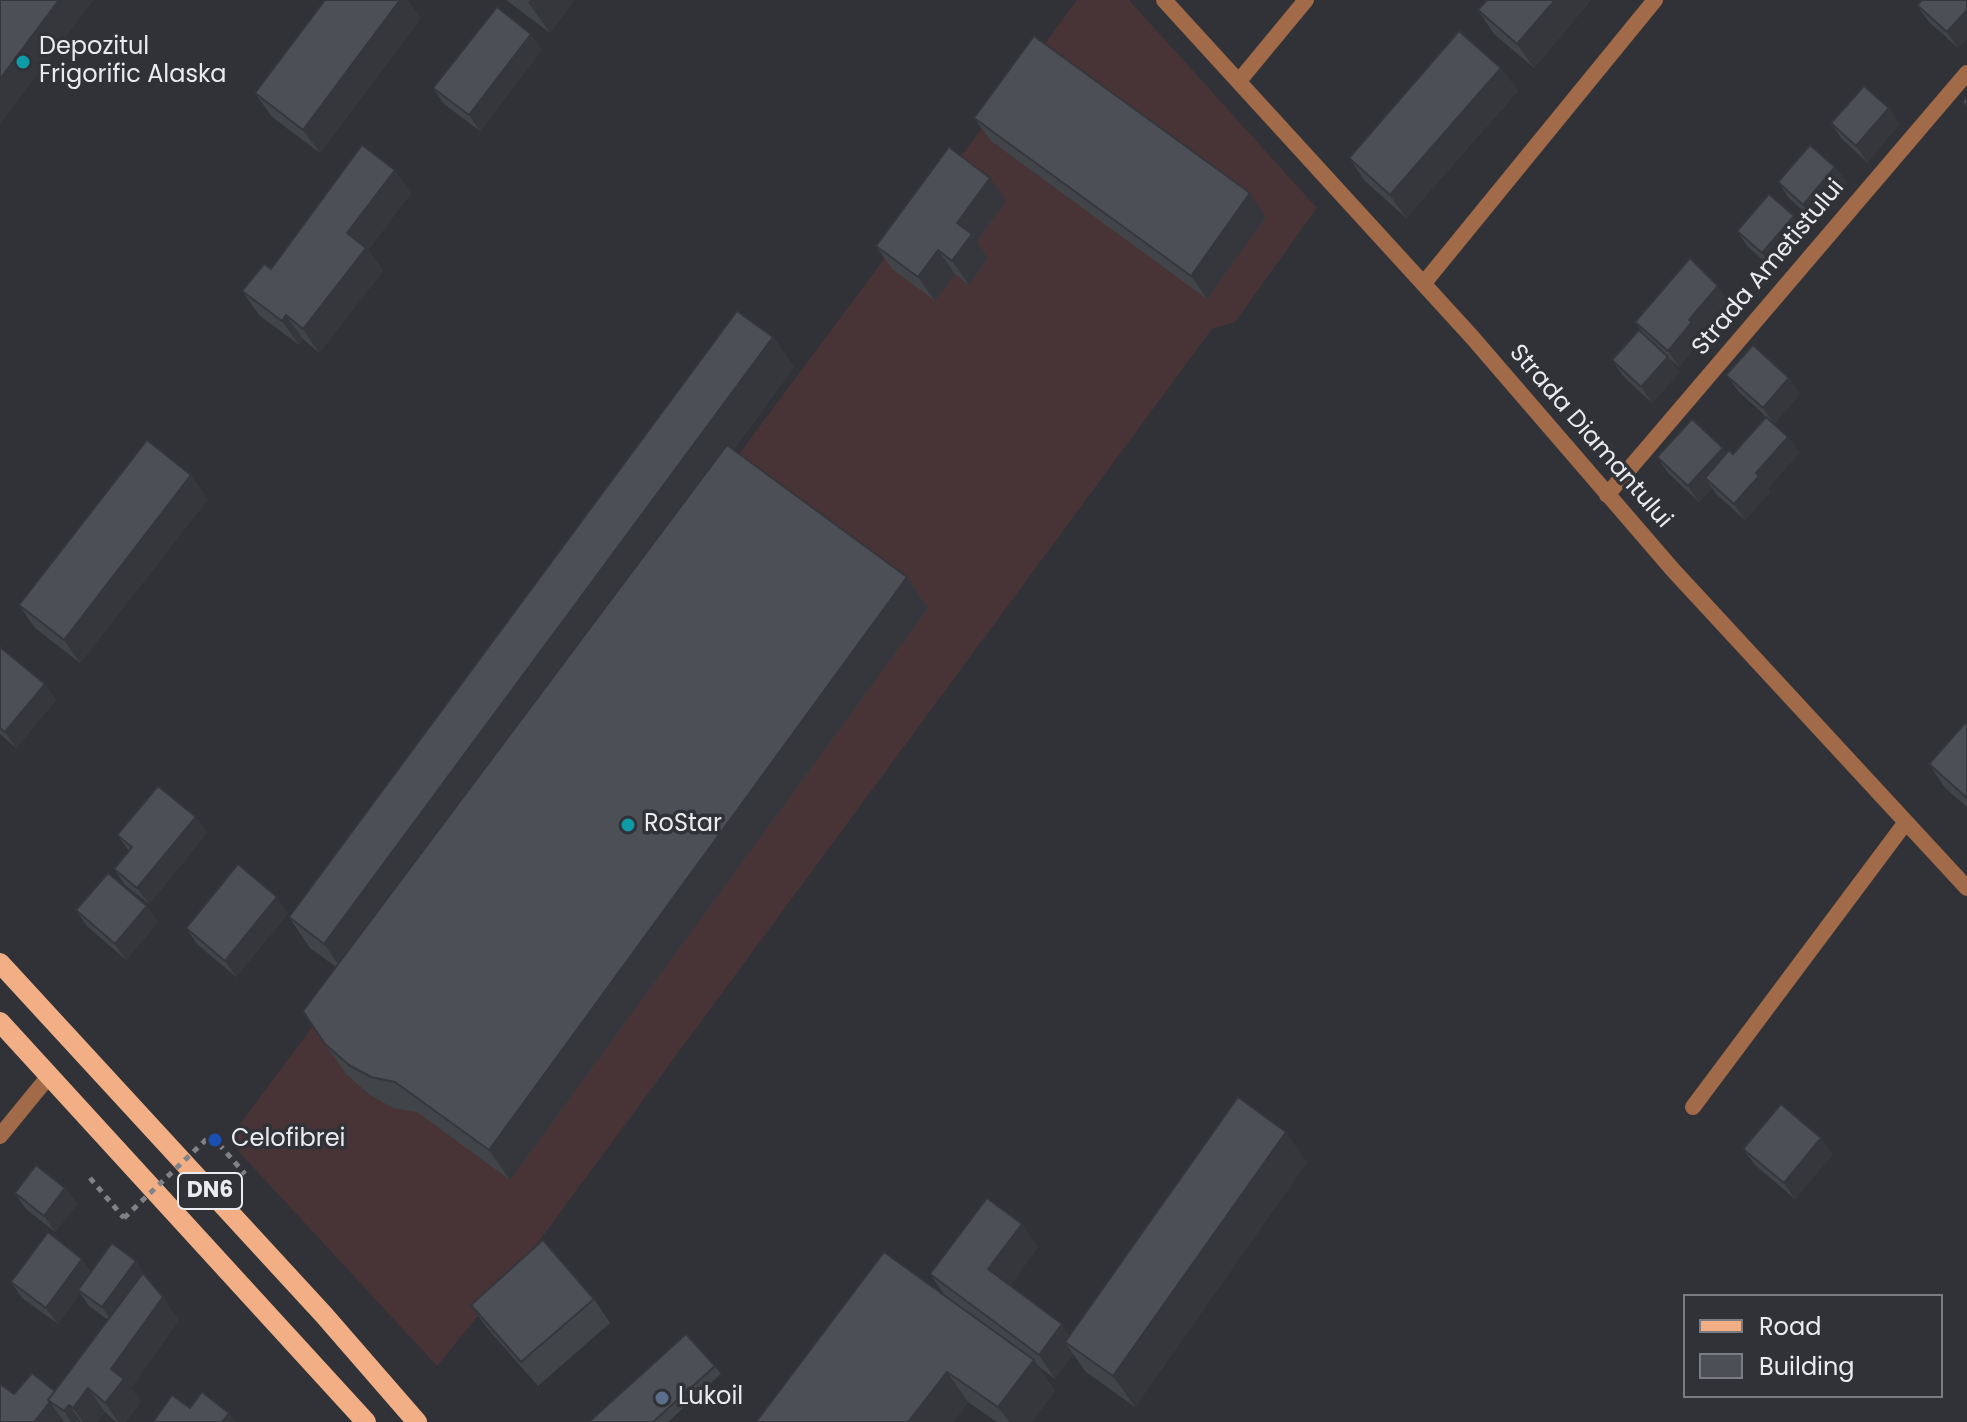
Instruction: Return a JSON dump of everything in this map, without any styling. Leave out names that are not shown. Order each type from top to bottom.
[{"type":"main road","name":"DN6","points":[[0,963],[324,1315],[417,1422]]},
{"type":"main road","name":"DN6","points":[[0,1022],[366,1422]]},
{"type":"street","name":"Strada Diamantului","points":[[1164,0],[1424,283],[1673,570],[1967,888]]},
{"type":"street","points":[[1239,81],[1306,0]]},
{"type":"street","points":[[1424,283],[1655,0]]},
{"type":"street","name":"Strada Ametistului","points":[[1607,495],[1967,73]]},
{"type":"street","points":[[1693,1107],[1906,822]]},
{"type":"street","points":[[0,1136],[49,1076]]},
{"type":"path","points":[[90,1178],[124,1218],[211,1135],[245,1174]]},
{"type":"shaded area","points":[[1077,0],[1129,0],[1317,208],[1235,322],[1212,329],[534,1248],[437,1366],[228,1140]]},
{"type":"building","points":[[0,0],[59,0],[0,79]]},
{"type":"building","points":[[325,0],[400,0],[303,130],[255,93]]},
{"type":"building","points":[[1487,0],[1555,0],[1517,44],[1478,10]]},
{"type":"building","points":[[1922,0],[1967,0],[1967,10],[1947,32],[1917,5]]},
{"type":"building","points":[[497,7],[531,34],[469,115],[433,88]]},
{"type":"building","points":[[1459,31],[1501,68],[1390,195],[1349,158]]},
{"type":"building","points":[[1034,36],[1250,193],[1191,276],[974,118]]},
{"type":"building","points":[[1864,86],[1889,108],[1856,146],[1831,123]]},
{"type":"building","points":[[362,145],[395,170],[347,233],[366,248],[303,329],[286,315],[282,321],[242,291],[264,264],[271,269]]},
{"type":"building","points":[[1810,145],[1835,167],[1803,205],[1778,182]]},
{"type":"building","points":[[949,147],[990,178],[957,223],[972,234],[952,261],[938,250],[918,277],[876,246]]},
{"type":"building","points":[[1769,194],[1794,216],[1762,253],[1737,231]]},
{"type":"building","points":[[1690,258],[1718,286],[1668,351],[1635,322]]},
{"type":"building","points":[[737,311],[773,337],[324,944],[289,917]]},
{"type":"building","points":[[1639,330],[1668,357],[1641,387],[1612,360]]},
{"type":"building","points":[[1753,345],[1789,378],[1763,408],[1726,375]]},
{"type":"building","points":[[1766,417],[1788,437],[1734,504],[1705,478],[1729,450],[1733,454]]},
{"type":"building","points":[[1692,419],[1723,448],[1688,486],[1657,457]]},
{"type":"building","points":[[147,440],[191,475],[64,640],[19,605]]},
{"type":"building","name":"RoStar","points":[[727,445],[907,577],[489,1150],[395,1082],[371,1077],[349,1065],[325,1044],[303,1011]]},
{"type":"building","points":[[0,647],[45,684],[5,732],[0,728]]},
{"type":"building","points":[[1967,721],[1967,798],[1929,764]]},
{"type":"building","points":[[158,786],[196,817],[137,888],[114,869],[132,847],[117,835]]},
{"type":"building","points":[[238,864],[277,897],[225,961],[186,928]]},
{"type":"building","points":[[108,873],[147,906],[115,944],[76,910]]},
{"type":"building","points":[[1238,1097],[1286,1132],[1113,1376],[1065,1342]]},
{"type":"building","points":[[1781,1104],[1821,1138],[1784,1183],[1743,1149]]},
{"type":"building","points":[[36,1165],[65,1188],[44,1216],[15,1193]]},
{"type":"building","points":[[987,1198],[1022,1224],[988,1269],[1062,1324],[1039,1355],[930,1274]]},
{"type":"building","points":[[48,1232],[82,1259],[46,1308],[11,1282]]},
{"type":"building","points":[[543,1240],[594,1299],[521,1362],[471,1305]]},
{"type":"building","points":[[112,1243],[136,1261],[102,1307],[78,1290]]},
{"type":"building","points":[[884,1252],[1034,1360],[998,1407],[947,1372],[908,1422],[756,1422]]},
{"type":"building","points":[[143,1273],[163,1297],[111,1369],[124,1379],[105,1403],[88,1388],[73,1408],[69,1405],[64,1411],[48,1400]]},
{"type":"building","name":"Lukoil","points":[[686,1334],[715,1366],[653,1422],[589,1422]]},
{"type":"building","points":[[32,1373],[55,1391],[48,1400],[50,1402],[34,1422],[0,1422],[0,1384],[14,1394]]},
{"type":"building","points":[[202,1392],[229,1413],[222,1422],[153,1422],[172,1395],[190,1408]]},
{"type":"place","name":"Depozitul Frigorific Alaska","points":[[23,62]]},
{"type":"place","name":"RoStar","points":[[628,825]]},
{"type":"place","name":"Celofibrei","points":[[215,1140]]},
{"type":"place","name":"Lukoil","points":[[662,1398]]}]
